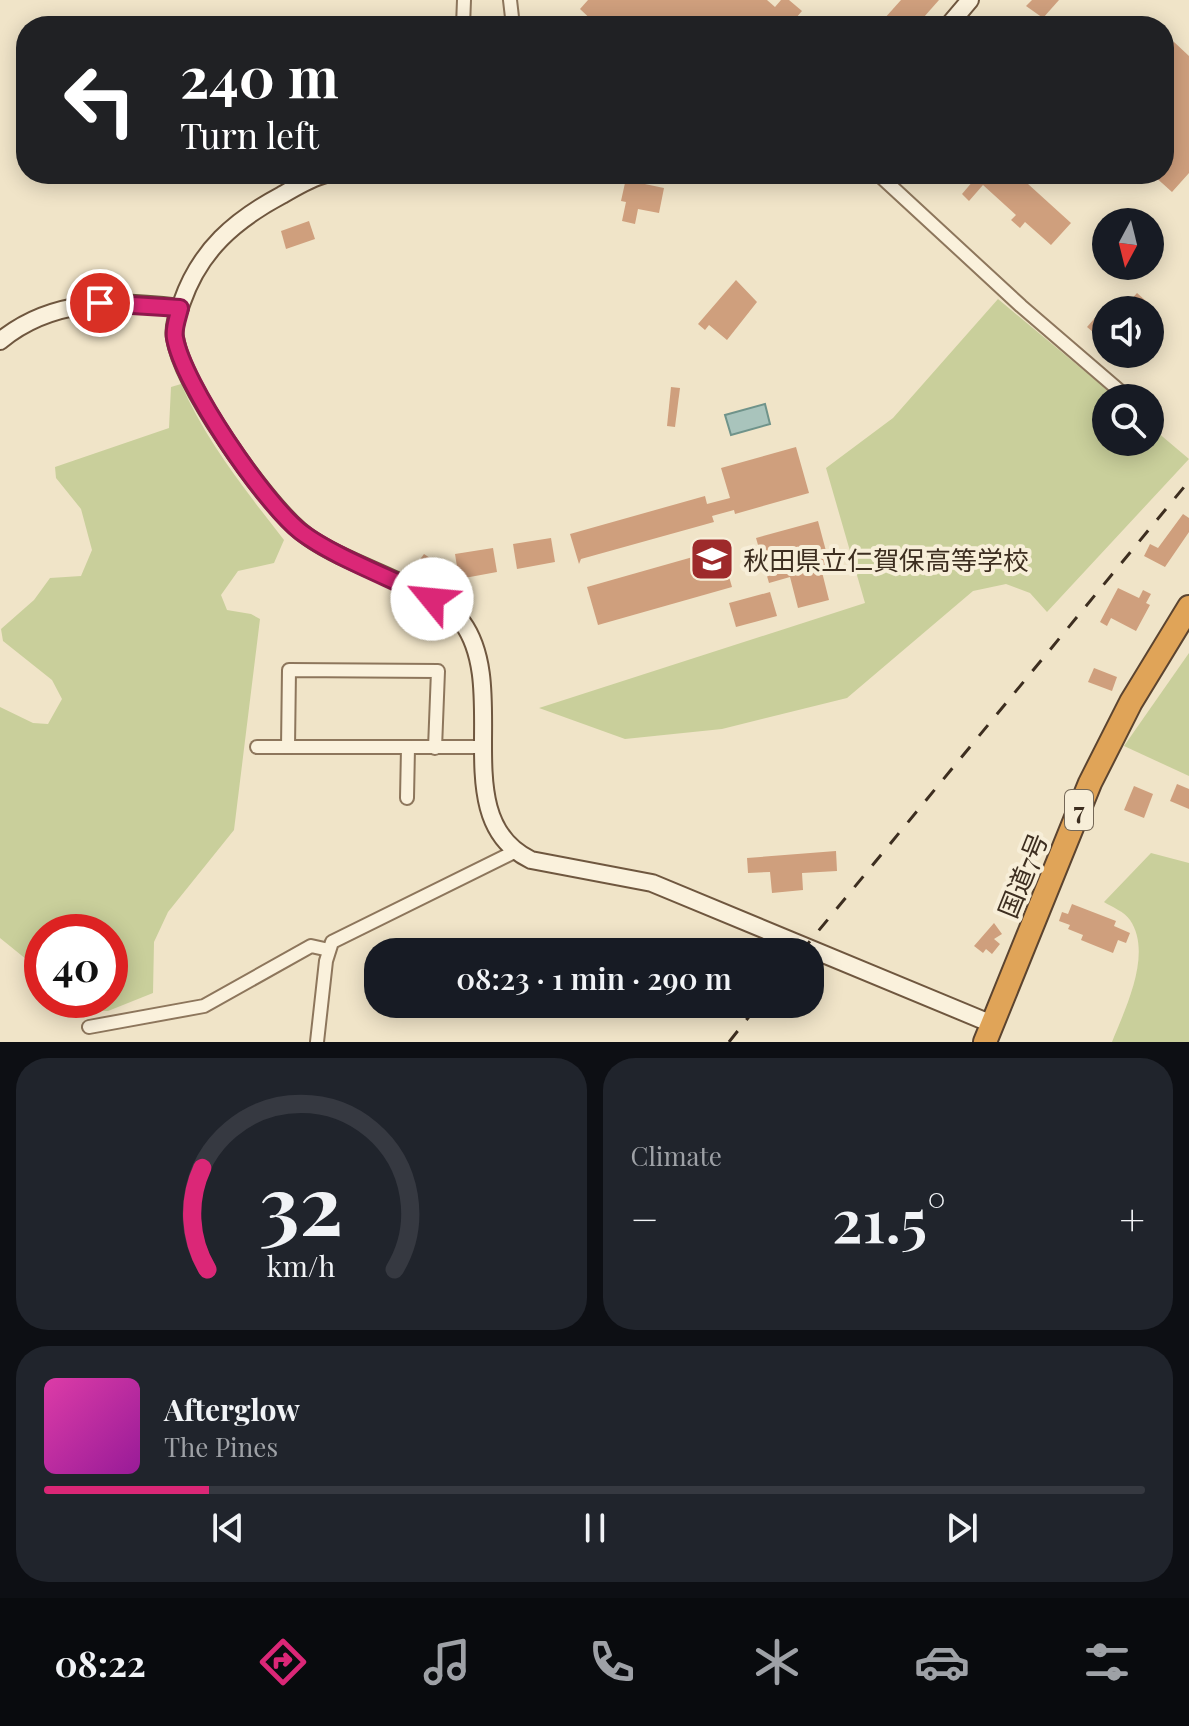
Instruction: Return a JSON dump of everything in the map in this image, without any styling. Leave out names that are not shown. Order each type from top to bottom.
[{"type":"highway","name":"国道7号","points":[[988,1033],[1090,783],[1131,702],[1189,607]]},
{"type":"street","points":[[956,16],[970,0]]},
{"type":"street","points":[[301,184],[241,219],[217,239],[187,287],[174,336],[200,395],[269,499],[301,532],[432,599],[461,620],[475,646],[483,682],[485,747],[482,779],[491,814],[505,842],[514,852],[531,860],[652,883],[988,1033]]},
{"type":"street","points":[[889,184],[1021,306],[1112,384]]},
{"type":"street","points":[[0,341],[40,315],[74,306],[100,303],[180,308]]},
{"type":"street","points":[[288,747],[289,670],[304,670],[438,671],[435,748]]},
{"type":"street","points":[[257,747],[485,747]]},
{"type":"street","points":[[407,798],[408,748]]},
{"type":"street","points":[[317,1042],[332,942],[514,852]]},
{"type":"street","points":[[89,1027],[204,1006],[311,946],[329,950]]},
{"type":"green space","points":[[998,299],[1100,384],[1092,384],[1092,456],[1164,456],[1164,438],[1189,459],[1047,612],[1030,593],[1006,584],[973,591],[847,698],[722,729],[625,739],[539,708],[865,603],[826,468],[893,418]]},
{"type":"green space","points":[[181,384],[215,445],[284,540],[274,563],[238,571],[221,595],[227,610],[251,614],[260,619],[234,830],[168,912],[154,942],[153,993],[128,1003],[128,914],[24,914],[24,957],[0,938],[0,707],[33,723],[48,724],[62,699],[52,680],[3,641],[1,629],[34,600],[50,578],[81,576],[92,550],[81,509],[56,478],[55,467],[169,428],[171,387]]},
{"type":"green space","points":[[1189,653],[1189,776],[1124,746]]},
{"type":"green space","points":[[1151,853],[1189,863],[1189,1042],[1112,1042],[1134,981],[1139,949],[1130,920],[1104,902]]},
{"type":"water","points":[[765,404],[770,424],[731,435],[725,415]]},
{"type":"building","points":[[588,0],[767,0],[775,7],[781,0],[789,0],[802,11],[798,16],[587,16],[580,9]]},
{"type":"building","points":[[901,0],[939,0],[925,16],[887,16]]},
{"type":"building","points":[[1032,0],[1059,0],[1045,16],[1026,6]]},
{"type":"building","points":[[1174,42],[1189,56],[1189,173],[1172,192],[1163,184],[1174,184]]},
{"type":"building","points":[[625,184],[664,188],[659,213],[638,209],[635,224],[622,221],[626,202],[621,201]]},
{"type":"building","points":[[970,184],[1028,184],[1071,223],[1051,245],[1025,222],[1020,228],[1011,220],[1016,215],[983,185],[969,201],[962,194]]},
{"type":"building","points":[[309,221],[315,239],[286,249],[281,231]]},
{"type":"building","points":[[736,280],[757,302],[727,340],[709,325],[705,330],[698,324]]},
{"type":"building","points":[[671,387],[680,388],[675,427],[667,426]]},
{"type":"building","points":[[796,447],[809,493],[735,514],[734,510],[712,516],[714,522],[581,559],[579,564],[570,534],[705,496],[707,504],[730,498],[721,468]]},
{"type":"building","points":[[1183,514],[1189,518],[1189,532],[1165,567],[1144,556],[1150,544],[1158,548]]},
{"type":"building","points":[[818,521],[830,566],[821,568],[829,600],[798,608],[790,577],[769,583],[756,538]]},
{"type":"building","points":[[551,538],[555,562],[517,569],[513,544]]},
{"type":"building","points":[[493,548],[497,572],[459,579],[455,554]]},
{"type":"building","points":[[721,549],[732,587],[598,625],[587,587]]},
{"type":"building","points":[[424,554],[450,571],[443,582],[416,565]]},
{"type":"building","points":[[1118,588],[1139,598],[1143,590],[1151,594],[1146,603],[1150,605],[1136,631],[1111,618],[1107,626],[1100,622]]},
{"type":"building","points":[[770,592],[777,616],[736,627],[729,603]]},
{"type":"building","points":[[1094,668],[1117,677],[1112,691],[1088,682]]},
{"type":"building","points":[[1177,784],[1189,789],[1189,809],[1170,801]]},
{"type":"building","points":[[1134,786],[1153,794],[1144,818],[1124,810]]},
{"type":"building","points":[[836,851],[837,871],[802,873],[803,890],[772,893],[770,872],[748,873],[747,858]]},
{"type":"building","points":[[1072,904],[1116,921],[1114,926],[1130,933],[1126,943],[1118,940],[1113,953],[1081,940],[1083,935],[1059,921],[1062,912],[1068,914]]},
{"type":"building","points":[[994,923],[1002,934],[994,939],[1000,944],[992,954],[986,949],[983,953],[974,946]]},
{"type":"railway","points":[[813,938],[1189,481]]},
{"type":"railway","points":[[729,1042],[748,1018]]},
{"type":"place","name":"秋田県立仁賀保高等学校","points":[[712,559]]},
{"type":"route","points":[[100,303],[180,308],[174,336],[184,363],[224,434],[269,499],[301,532],[432,599]]}]
